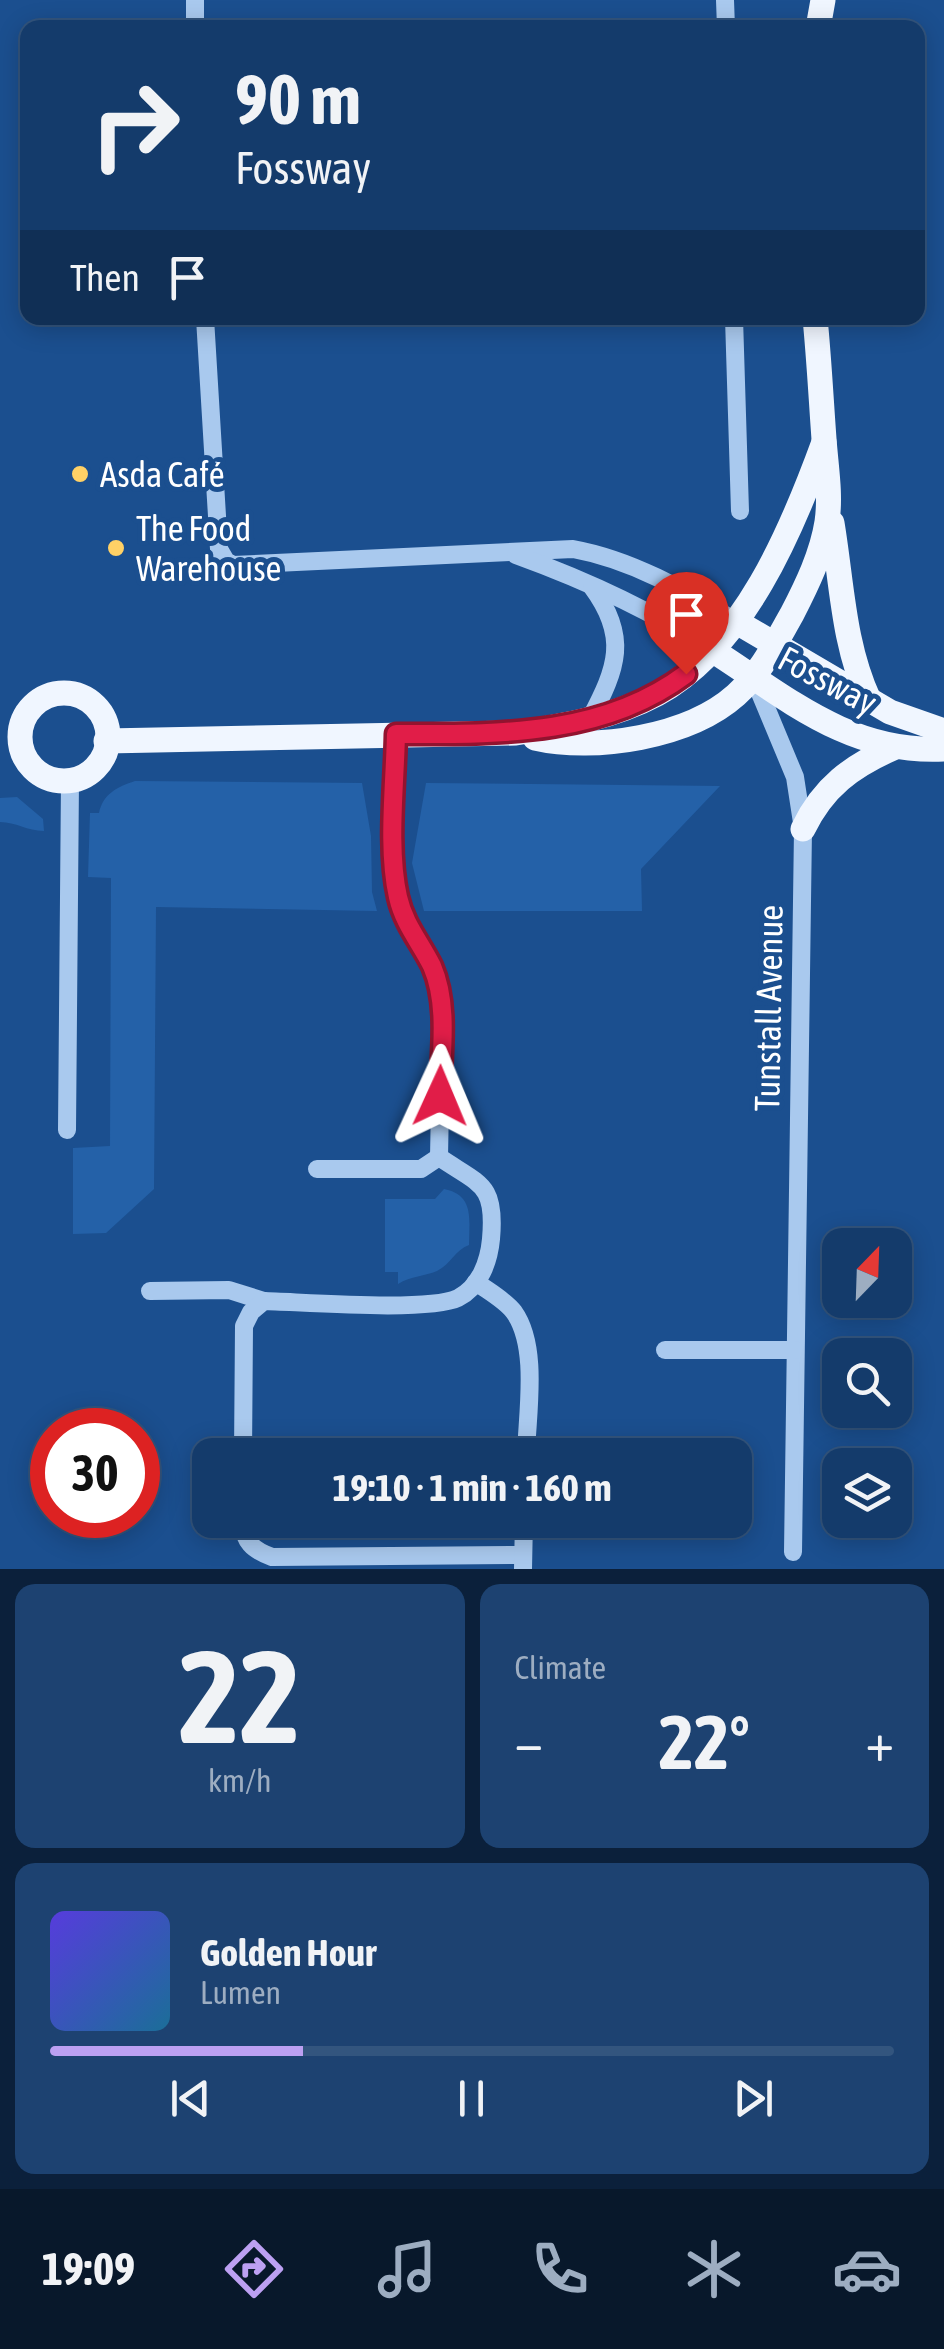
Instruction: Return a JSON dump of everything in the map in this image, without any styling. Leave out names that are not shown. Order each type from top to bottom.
[{"type":"main road","points":[[816,325],[829,504],[845,622],[858,678],[869,700]]},
{"type":"main road","name":"Fossway","points":[[516,734],[590,719],[656,694],[712,650],[782,543],[824,442]]},
{"type":"main road","points":[[712,650],[754,676],[814,568],[829,504]]},
{"type":"main road","name":"Fossway","points":[[735,620],[869,700],[906,719],[944,730]]},
{"type":"main road","name":"Fossway","points":[[106,741],[396,734],[516,734],[579,744],[632,740],[692,720],[725,704],[754,676],[830,724],[865,741],[894,748],[944,749]]},
{"type":"main road","points":[[66,693],[85,698],[102,714],[106,741],[102,758],[94,771],[70,780],[38,772],[10,747],[34,705],[43,698],[66,693]]},
{"type":"main road","points":[[803,829],[818,801],[848,770],[894,748]]},
{"type":"street","points":[[205,325],[219,548],[226,561],[243,566],[573,549],[610,558],[668,582],[735,620]]},
{"type":"street","points":[[734,325],[740,511]]},
{"type":"street","points":[[511,553],[589,583],[667,622],[712,650]]},
{"type":"street","points":[[589,583],[606,605],[616,640],[613,673],[590,719]]},
{"type":"street","name":"Tunstall Avenue","points":[[754,676],[795,777],[803,829],[792,1552]]},
{"type":"street","points":[[396,734],[397,895],[406,924],[433,968],[442,999],[439,1157]]},
{"type":"street","points":[[66,1130],[70,780]]},
{"type":"street","points":[[317,1169],[421,1169],[439,1157]]},
{"type":"street","points":[[150,1291],[229,1290],[264,1301],[429,1304],[459,1298],[476,1282],[490,1258],[494,1209],[476,1178],[439,1157]]},
{"type":"street","points":[[476,1282],[512,1308],[522,1324],[529,1347],[526,1438]]},
{"type":"street","points":[[243,1438],[244,1326],[251,1312],[264,1301]]},
{"type":"street","points":[[666,1350],[795,1350]]},
{"type":"street","points":[[246,1538],[253,1550],[272,1558],[523,1562]]},
{"type":"shaded area","points":[[135,781],[362,783],[377,911],[156,907],[154,1189],[106,1233],[73,1234],[73,1148],[110,1146],[111,878],[88,877],[90,813],[99,813],[112,792]]},
{"type":"shaded area","points":[[426,783],[720,786],[641,869],[642,911],[424,911],[412,863]]},
{"type":"shaded area","points":[[17,797],[43,819],[44,831],[0,822],[0,798]]},
{"type":"shaded area","points":[[444,1189],[466,1203],[469,1245],[437,1271],[398,1284],[398,1272],[385,1272],[385,1199],[435,1199]]},
{"type":"place","name":"Asda Café","points":[[80,474]]},
{"type":"place","name":"The Food Warehouse","points":[[116,548]]},
{"type":"route","points":[[440,1096],[442,999],[433,968],[406,924],[397,895],[396,734],[516,734],[558,727],[620,710],[656,694],[686,674]]}]
